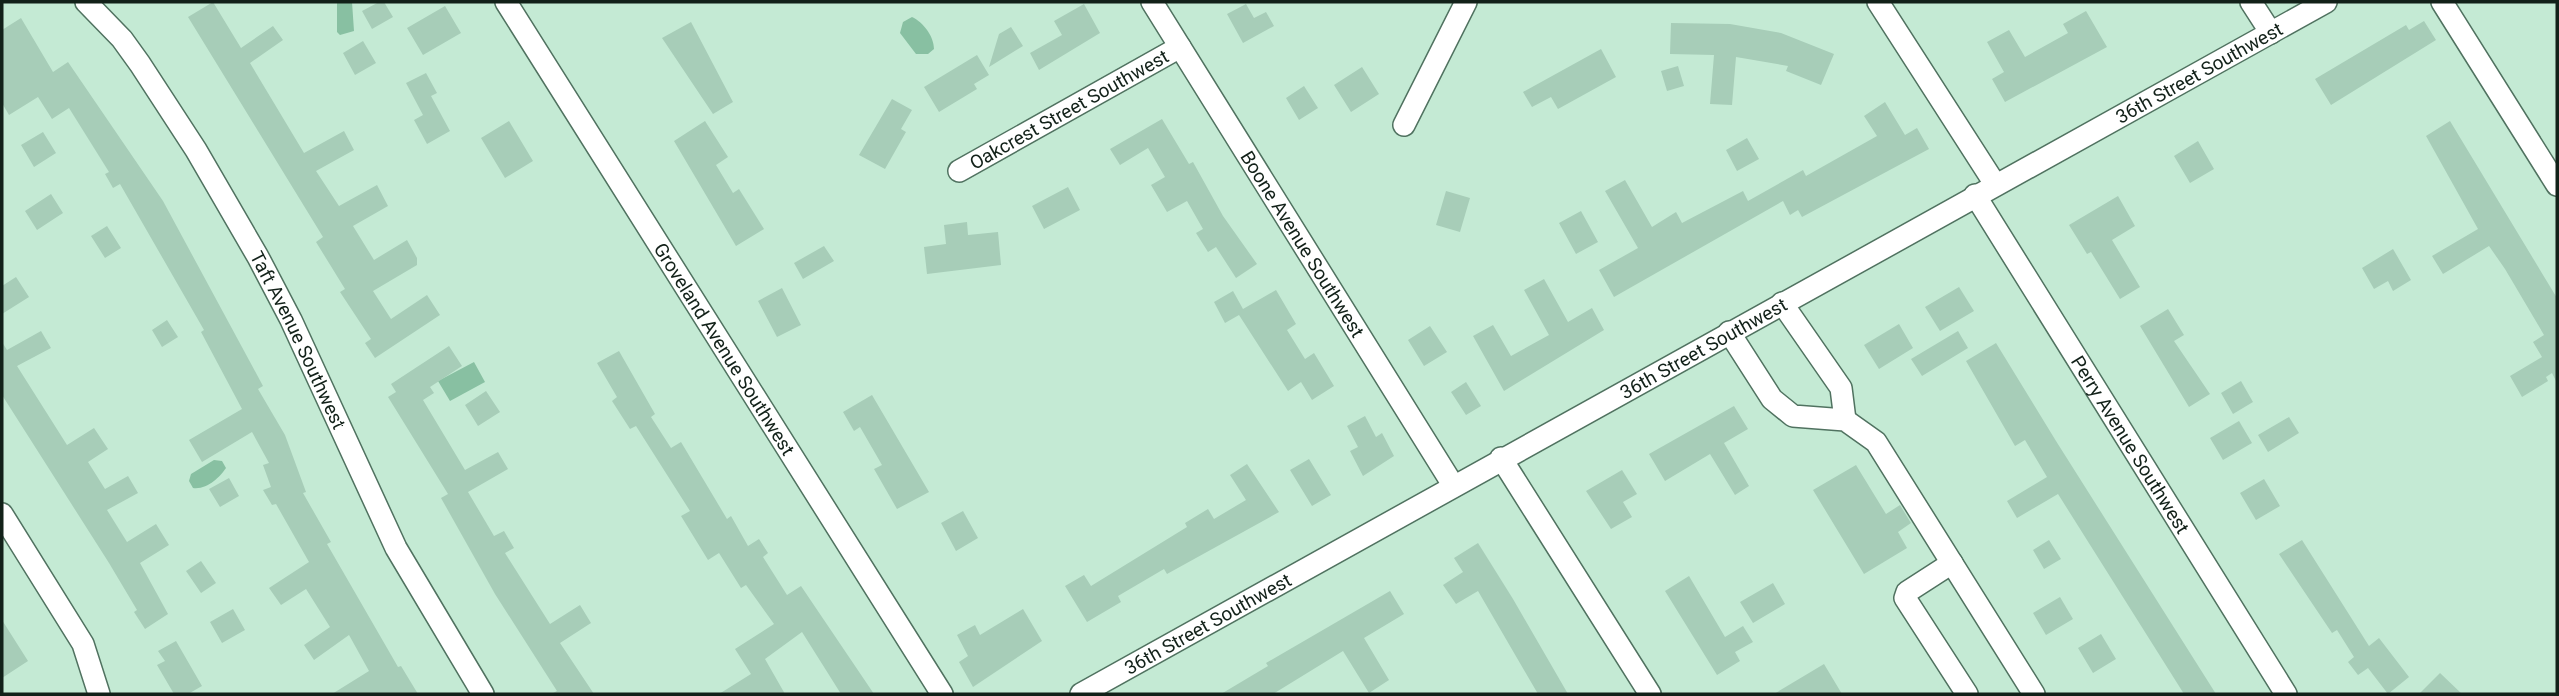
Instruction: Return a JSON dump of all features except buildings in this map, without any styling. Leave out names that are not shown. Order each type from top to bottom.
[{"type":"street","name":"Taft Avenue Southwest","points":[[86,2],[122,38],[140,64],[196,150],[258,257],[291,320],[396,548],[483,694]]},
{"type":"street","name":"Groveland Avenue Southwest","points":[[506,2],[942,694]]},
{"type":"street","name":"Boone Avenue Southwest","points":[[1152,2],[1453,485]]},
{"type":"street","points":[[1404,125],[1466,2]]},
{"type":"street","points":[[1878,2],[1995,184]]},
{"type":"street","points":[[2251,2],[2271,33]]},
{"type":"street","name":"36th Street Southwest","points":[[1081,694],[1501,458],[2326,2]]},
{"type":"street","points":[[2442,2],[2557,185]]},
{"type":"street","name":"Oakcrest Street Southwest","points":[[959,171],[1180,47]]},
{"type":"street","name":"Perry Avenue Southwest","points":[[1975,195],[2286,694]]},
{"type":"street","points":[[1782,303],[1841,388],[1845,420]]},
{"type":"street","points":[[1728,332],[1772,399],[1793,416],[1845,420],[1876,443],[2034,694]]},
{"type":"street","points":[[1501,458],[1650,694]]},
{"type":"street","points":[[2,514],[83,644],[99,694]]},
{"type":"street","points":[[1952,563],[1907,592],[1905,598],[1967,694]]},
{"type":"shaded area","points":[[352,2],[354,31],[340,35],[337,32],[337,3]]},
{"type":"shaded area","points":[[912,17],[930,34],[934,49],[928,54],[916,54],[900,33],[903,22]]},
{"type":"shaded area","points":[[474,362],[485,382],[450,401],[438,381]]},
{"type":"shaded area","points":[[214,460],[222,461],[226,468],[208,485],[193,488],[189,481],[191,474]]}]
